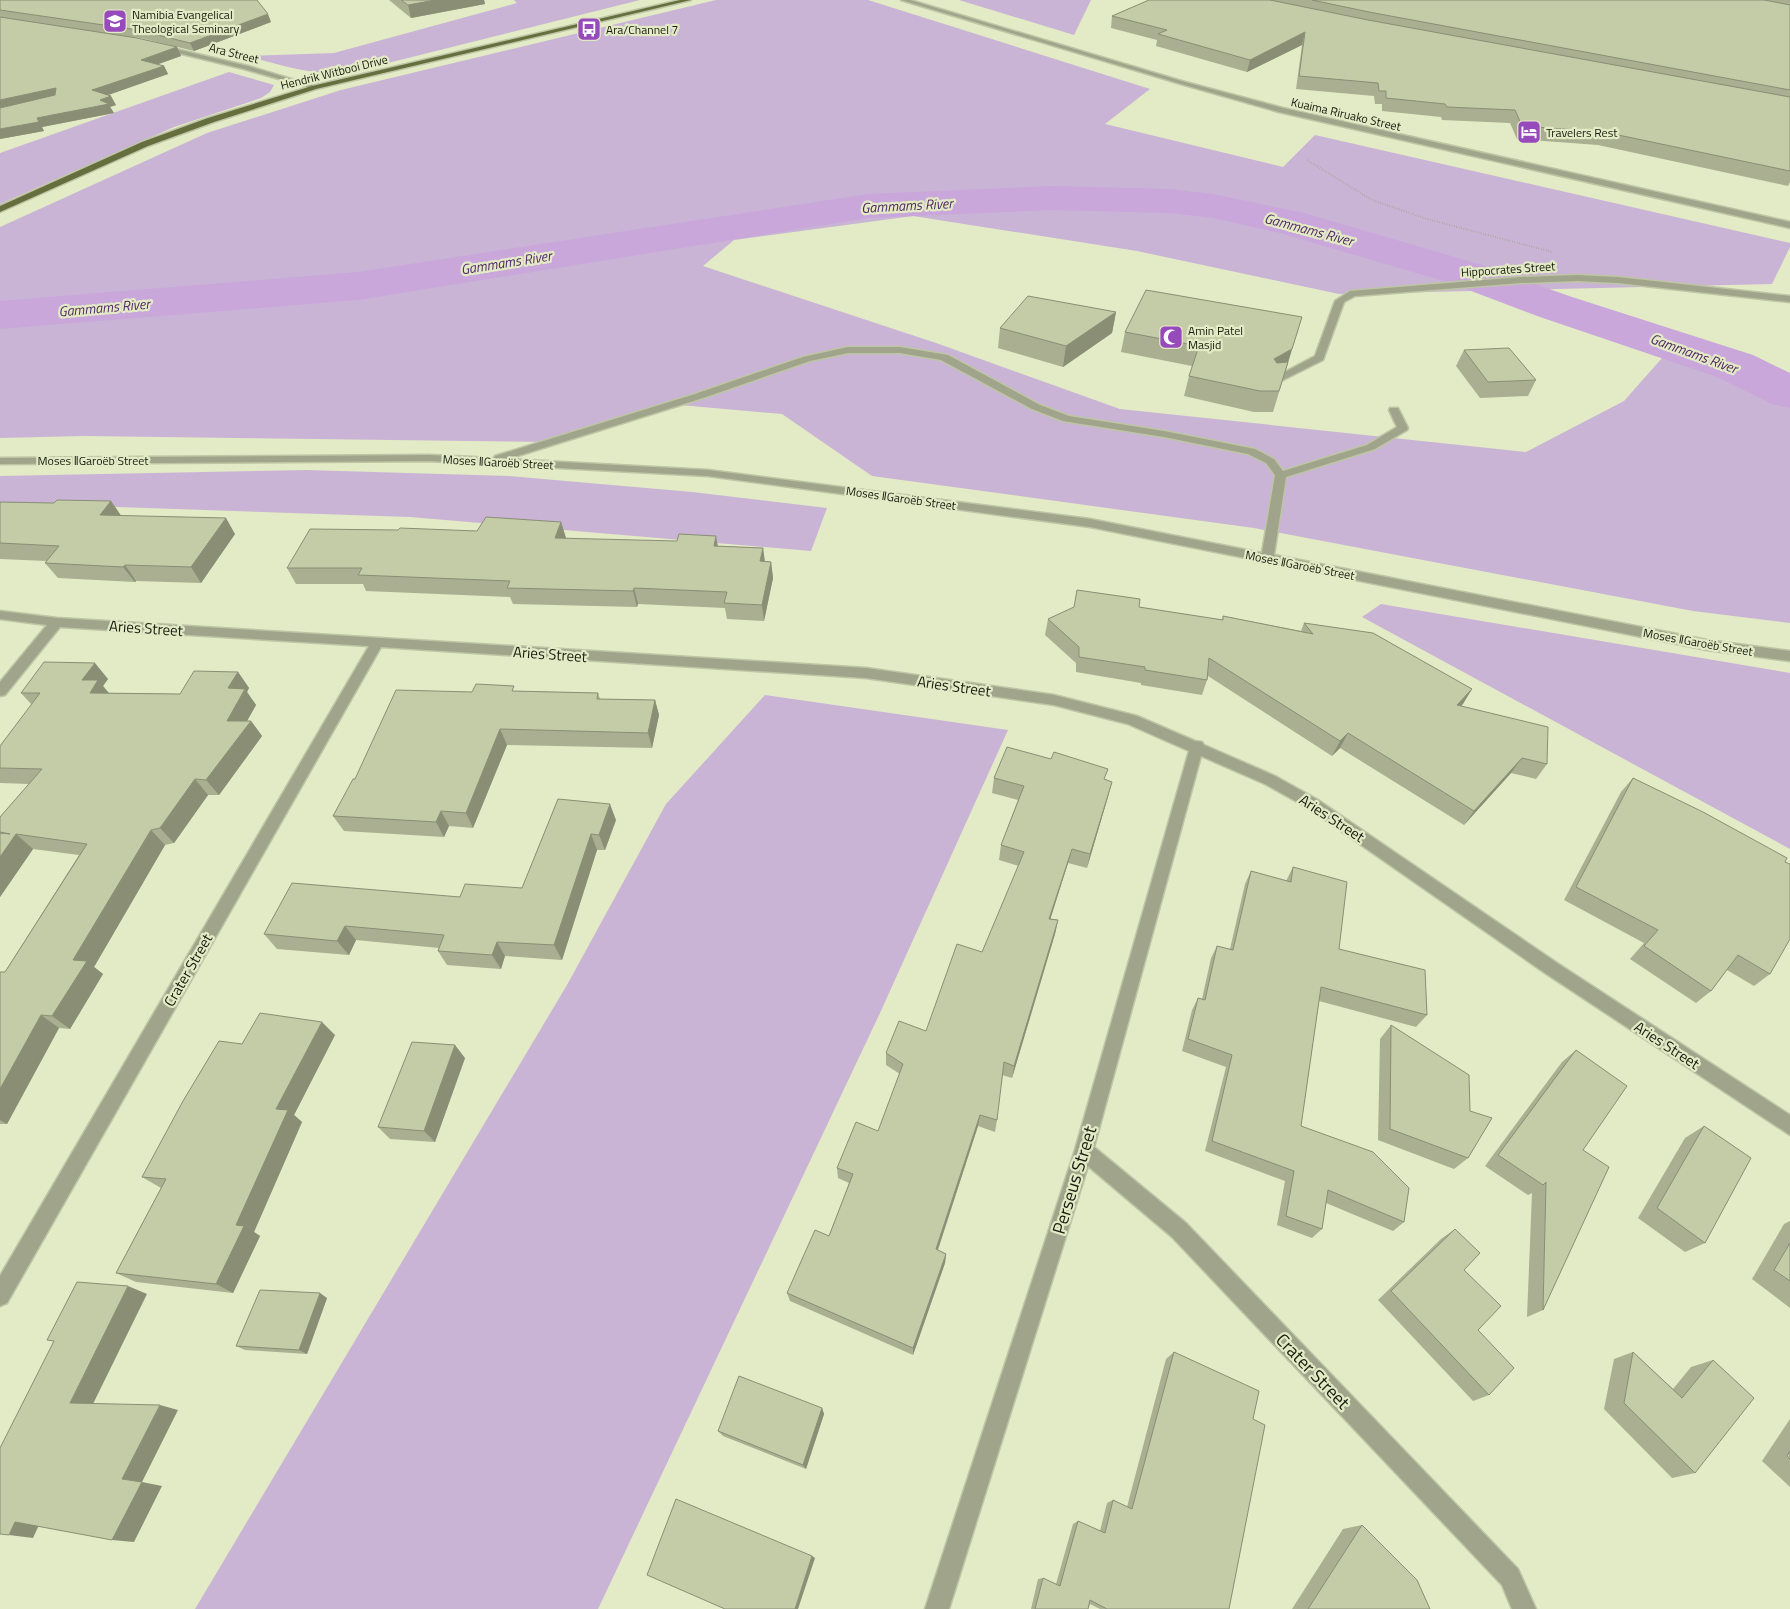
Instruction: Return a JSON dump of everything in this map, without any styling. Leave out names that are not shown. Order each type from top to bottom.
[{"type":"main road","name":"Hendrik Witbooi Drive","points":[[0,210],[145,144],[220,117],[314,87],[688,0]]},
{"type":"street","name":"Kuaima Riruako Street","points":[[904,0],[1183,83],[1282,110],[1790,225]]},
{"type":"street","name":"Ara Street","points":[[150,44],[246,67],[314,87]]},
{"type":"street","name":"Hippocrates Street","points":[[1275,380],[1319,358],[1340,301],[1353,293],[1554,278],[1618,280],[1790,299]]},
{"type":"street","points":[[488,462],[699,396],[807,359],[848,350],[900,350],[944,357],[1036,407],[1067,419],[1164,434],[1251,451],[1270,461],[1281,475],[1266,558]]},
{"type":"street","points":[[1281,475],[1372,447],[1404,428],[1394,410]]},
{"type":"street","name":"Moses ǁGaroëb Street","points":[[0,461],[429,458],[708,473],[1090,523],[1707,645],[1790,656]]},
{"type":"street","name":"Aries Street","points":[[0,615],[57,622],[866,673],[1054,700],[1132,720],[1196,746],[1270,780],[1313,804],[1551,968],[1790,1126]]},
{"type":"street","points":[[0,691],[57,622]]},
{"type":"street","name":"Crater Street","points":[[0,1296],[377,643]]},
{"type":"street","name":"Perseus Street","points":[[937,1609],[1084,1150],[1196,746]]},
{"type":"street","name":"Crater Street","points":[[1084,1150],[1179,1230],[1510,1578],[1524,1609]]},
{"type":"path","points":[[1307,160],[1372,200],[1427,219],[1559,254]]},
{"type":"shaded area","points":[[514,0],[640,0],[352,72],[311,72],[246,56],[334,53],[517,3]]},
{"type":"shaded area","points":[[716,0],[868,0],[1150,89],[1105,124],[1283,167],[1315,135],[1790,243],[1790,247],[1772,284],[1339,294],[1137,251],[913,216],[734,240],[703,266],[936,343],[1120,409],[1526,452],[1624,401],[1678,340],[1790,375],[1790,623],[1693,611],[1254,528],[872,476],[782,414],[680,405],[553,442],[83,436],[0,438],[0,227],[207,133],[341,90]]},
{"type":"shaded area","points":[[959,0],[1091,0],[1074,35]]},
{"type":"shaded area","points":[[229,72],[274,85],[270,92],[261,98],[174,127],[0,204],[0,153]]},
{"type":"shaded area","points":[[306,470],[509,476],[692,492],[827,508],[811,551],[410,517],[0,503],[0,476]]},
{"type":"shaded area","points":[[1381,604],[1790,673],[1790,849],[1362,617]]},
{"type":"shaded area","points":[[765,695],[1008,730],[880,1013],[598,1609],[195,1609],[567,985],[666,804]]},
{"type":"building","name":"Namibia Evangelical Theological Seminary","points":[[0,0],[257,0],[268,14],[190,43],[138,30],[0,10]]},
{"type":"building","points":[[401,0],[435,0],[408,5]]},
{"type":"building","points":[[1149,0],[1270,0],[1368,20],[1790,97],[1790,171],[1604,132],[1522,126],[1515,110],[1447,107],[1445,104],[1386,98],[1386,91],[1379,91],[1378,83],[1299,76],[1305,32],[1250,60],[1158,34],[1167,30],[1112,16]]},
{"type":"building","points":[[1312,0],[1764,0],[1790,5],[1790,90],[1369,12]]},
{"type":"building","points":[[0,17],[137,38],[177,47],[141,60],[164,66],[92,90],[111,96],[100,100],[109,104],[37,118],[39,122],[0,129],[0,108],[55,95],[56,88],[0,100]]},
{"type":"building","points":[[1146,290],[1302,317],[1292,349],[1274,359],[1277,363],[1288,362],[1279,391],[1260,391],[1189,376],[1199,346],[1125,332]]},
{"type":"building","points":[[1028,296],[1116,312],[1066,346],[1000,328]]},
{"type":"building","points":[[1509,348],[1536,380],[1488,382],[1464,350]]},
{"type":"building","points":[[57,500],[111,501],[100,515],[226,518],[191,567],[125,565],[123,567],[45,563],[59,546],[0,543],[0,502],[54,503]]},
{"type":"building","points":[[486,517],[561,522],[555,538],[677,541],[679,534],[716,536],[714,546],[763,548],[760,561],[771,562],[762,605],[724,603],[727,592],[634,588],[633,591],[507,588],[510,581],[358,575],[362,568],[287,568],[310,529],[398,530],[400,528],[477,531]]},
{"type":"building","points":[[1077,590],[1140,599],[1139,607],[1223,620],[1223,616],[1313,634],[1304,623],[1373,633],[1472,689],[1457,705],[1548,727],[1547,764],[1522,758],[1474,811],[1348,733],[1340,741],[1209,658],[1207,680],[1145,670],[1145,667],[1079,657],[1079,647],[1048,619],[1074,607]]},
{"type":"building","points":[[44,662],[95,663],[82,680],[98,680],[90,693],[180,694],[194,671],[238,672],[228,688],[245,689],[227,721],[251,721],[206,780],[195,779],[160,828],[151,830],[73,960],[87,961],[52,1016],[41,1015],[0,1089],[0,972],[5,972],[87,844],[16,834],[0,857],[0,833],[10,834],[0,832],[0,817],[42,769],[0,768],[0,746],[40,693],[21,693]]},
{"type":"building","points":[[476,684],[514,686],[512,691],[598,693],[597,699],[655,700],[648,733],[500,729],[466,813],[441,811],[436,822],[333,816],[353,779],[355,779],[396,690],[472,692]]},
{"type":"building","points":[[1007,747],[1051,759],[1054,752],[1108,769],[1104,779],[1112,782],[1090,854],[1072,849],[1049,919],[1058,920],[1014,1066],[1004,1062],[997,1120],[980,1115],[936,1249],[946,1254],[913,1348],[787,1293],[815,1230],[829,1236],[853,1174],[837,1168],[856,1122],[878,1131],[903,1064],[886,1053],[899,1021],[926,1031],[957,944],[982,952],[1024,852],[1001,845],[1024,786],[994,778]]},
{"type":"building","points":[[1633,778],[1703,812],[1787,858],[1785,862],[1790,864],[1790,939],[1770,974],[1738,955],[1711,991],[1644,946],[1658,930],[1576,887]]},
{"type":"building","points":[[558,799],[610,804],[599,835],[591,834],[554,945],[497,942],[492,955],[438,951],[444,935],[345,926],[337,941],[264,934],[292,883],[460,897],[465,884],[522,888]]},
{"type":"building","points":[[1293,867],[1347,882],[1339,949],[1425,970],[1427,1015],[1321,987],[1301,1126],[1373,1152],[1409,1188],[1404,1222],[1328,1190],[1322,1229],[1286,1216],[1294,1171],[1212,1141],[1232,1055],[1188,1039],[1198,998],[1205,1000],[1217,946],[1233,950],[1251,871],[1291,882]]},
{"type":"building","points":[[260,1013],[322,1022],[276,1109],[288,1110],[236,1225],[244,1226],[216,1284],[116,1273],[166,1179],[142,1177],[183,1101],[219,1041],[242,1044]]},
{"type":"building","points":[[1391,1025],[1469,1075],[1470,1111],[1492,1118],[1468,1158],[1390,1129]]},
{"type":"building","points":[[412,1042],[455,1045],[424,1131],[378,1127]]},
{"type":"building","points":[[1576,1050],[1627,1086],[1583,1150],[1609,1167],[1543,1310],[1546,1182],[1543,1185],[1498,1155]]},
{"type":"building","points":[[1704,1126],[1751,1158],[1705,1243],[1657,1208]]},
{"type":"building","points":[[1455,1229],[1480,1253],[1464,1270],[1501,1306],[1478,1330],[1514,1368],[1489,1395],[1391,1291]]},
{"type":"building","points":[[1790,1243],[1790,1281],[1774,1270]]},
{"type":"building","points":[[77,1282],[128,1286],[70,1403],[160,1405],[122,1479],[142,1482],[112,1540],[15,1522],[9,1535],[0,1534],[0,1448],[54,1341],[47,1340]]},
{"type":"building","points":[[260,1290],[320,1293],[299,1350],[236,1346]]},
{"type":"building","points":[[1174,1352],[1259,1391],[1253,1419],[1265,1425],[1229,1609],[1107,1609],[1090,1600],[1088,1609],[1035,1609],[1043,1578],[1060,1586],[1078,1521],[1105,1533],[1113,1500],[1132,1509]]},
{"type":"building","points":[[1633,1352],[1682,1398],[1713,1360],[1754,1398],[1695,1473],[1624,1403]]},
{"type":"building","points":[[739,1376],[822,1408],[803,1465],[718,1431]]},
{"type":"building","points":[[676,1499],[812,1556],[795,1609],[725,1609],[647,1575]]},
{"type":"building","points":[[1362,1525],[1417,1580],[1430,1609],[1308,1609]]},
{"type":"waterway","name":"Gammams River","points":[[0,315],[358,286],[868,206],[1052,198],[1170,201],[1213,206],[1289,222],[1466,274],[1556,307],[1735,366],[1790,393]]},
{"type":"place","name":"Namibia Evangelical Theological Seminary","points":[[115,21]]},
{"type":"place","name":"Ara/Channel 7","points":[[589,29]]},
{"type":"place","name":"Travelers Rest","points":[[1529,132]]},
{"type":"place","name":"Amin Patel Masjid","points":[[1171,337]]}]
